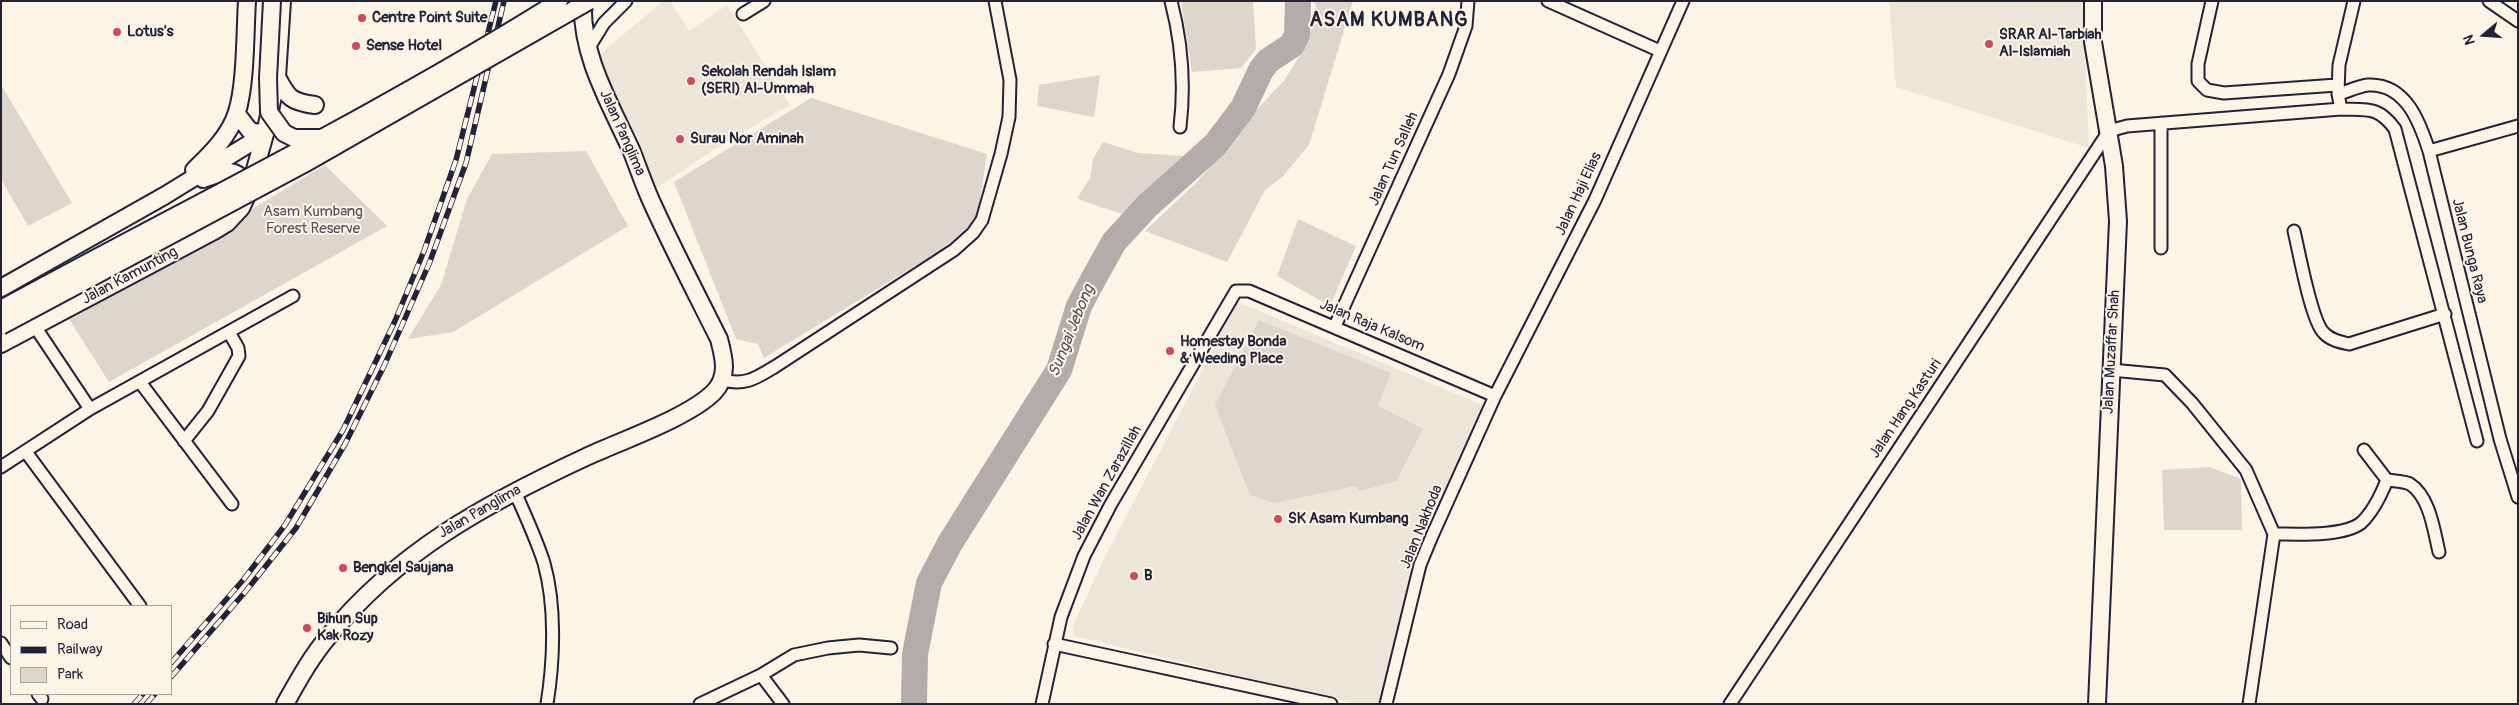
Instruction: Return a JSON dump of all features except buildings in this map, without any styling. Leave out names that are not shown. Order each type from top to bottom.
[{"type":"main road","points":[[164,196],[208,157],[224,137],[237,114],[243,66],[247,1]]},
{"type":"main road","points":[[272,1],[268,78],[269,112],[274,122],[294,138],[321,138]]},
{"type":"main road","name":"Jalan Kamunting","points":[[1,344],[214,231],[227,223],[241,208],[249,191],[265,134],[277,77],[282,1]]},
{"type":"main road","points":[[1,309],[470,56],[560,1]]},
{"type":"main road","name":"Jalan Panglima","points":[[285,704],[327,638],[362,598],[392,570],[462,520],[515,492],[687,410],[713,392],[722,380],[724,360],[719,339],[652,203],[588,49],[582,14],[583,1]]},
{"type":"main road","name":"Jalan Kamunting","points":[[1,326],[287,174],[451,82],[589,1]]},
{"type":"main road","name":"Jalan Muzaffar Shah","points":[[2093,1],[2093,42],[2114,166],[2118,221],[2097,704]]},
{"type":"main road","points":[[277,77],[285,93],[292,100],[315,105]]},
{"type":"main road","points":[[237,114],[250,131],[265,134]]},
{"type":"main road","points":[[1,288],[164,196],[265,134]]},
{"type":"main road","points":[[164,196],[206,178],[230,172],[237,172],[242,177],[249,191]]},
{"type":"street","points":[[588,49],[604,23],[626,1]]},
{"type":"street","points":[[743,14],[764,1]]},
{"type":"street","points":[[722,380],[736,383],[754,379],[954,250],[979,227],[993,186],[1008,117],[1010,80],[995,1]]},
{"type":"street","points":[[1171,1],[1180,47],[1183,77],[1180,127]]},
{"type":"street","name":"Jalan Tun Salleh","points":[[1335,326],[1449,74],[1466,26],[1468,1]]},
{"type":"street","points":[[1548,1],[1660,51]]},
{"type":"street","name":"Jalan Haji Elias","points":[[1496,396],[1595,200],[1683,1]]},
{"type":"street","name":"Jalan Bunga Raya","points":[[2212,1],[2198,64],[2198,81],[2207,90],[2224,93],[2337,90],[2367,85],[2387,89],[2397,95],[2408,103],[2417,116],[2429,151],[2500,439],[2518,497]]},
{"type":"street","points":[[2341,109],[2337,90],[2354,1]]},
{"type":"street","points":[[2489,1],[2518,21]]},
{"type":"street","points":[[2109,131],[2127,126],[2341,109],[2374,111],[2385,115],[2395,129],[2477,441]]},
{"type":"street","points":[[2161,123],[2162,248]]},
{"type":"street","points":[[2429,151],[2518,126]]},
{"type":"street","name":"Jalan Hang Kasturi","points":[[1730,704],[2109,131]]},
{"type":"street","points":[[2294,231],[2313,308],[2323,333],[2337,342],[2349,344],[2444,314]]},
{"type":"street","name":"Jalan Raja Kalsom","points":[[1236,292],[1249,290],[1496,396]]},
{"type":"street","name":"Jalan Wan Zarazillah","points":[[1042,704],[1054,644],[1075,576],[1111,504],[1236,292]]},
{"type":"street","points":[[1,467],[90,408],[293,296]]},
{"type":"street","points":[[34,326],[90,408]]},
{"type":"street","points":[[184,440],[208,411],[239,356],[238,348],[228,332]]},
{"type":"street","points":[[2111,370],[2165,376],[2192,403],[2246,470],[2274,534],[2249,704]]},
{"type":"street","points":[[140,382],[232,504]]},
{"type":"street","name":"Jalan Nakhoda","points":[[1386,704],[1420,565],[1496,396]]},
{"type":"street","points":[[2364,450],[2386,480],[2408,483],[2419,492],[2432,522],[2439,552]]},
{"type":"street","points":[[26,452],[139,605]]},
{"type":"street","points":[[2274,534],[2308,534],[2340,531],[2360,523],[2379,499],[2386,480]]},
{"type":"street","points":[[515,492],[536,539],[544,564],[551,598],[551,642],[547,704]]},
{"type":"street","points":[[1054,644],[1331,704]]},
{"type":"street","points":[[700,704],[761,675],[794,656],[828,648],[859,645],[891,648]]},
{"type":"street","points":[[761,675],[783,704]]},
{"type":"shaded area","name":"Sekolah Rendah Islam (SERI) Al-Ummah","points":[[663,1],[670,1],[689,31],[727,5],[790,105],[721,145],[656,188],[597,57]]},
{"type":"shaded area","name":"SRAR Al-Tarbiah Al-Islamiah","points":[[1889,1],[2083,1],[2089,148],[1896,87]]},
{"type":"shaded area","name":"SK Asam Kumbang","points":[[1238,302],[1485,406],[1414,554],[1380,704],[1357,704],[1074,636],[1073,625],[1108,551]]},
{"type":"green space","points":[[1181,1],[1253,1],[1256,49],[1241,68],[1192,72]]},
{"type":"green space","points":[[1315,1],[1353,1],[1309,145],[1282,177],[1265,190],[1227,262],[1145,231],[1196,183],[1222,153],[1238,129],[1284,81],[1303,50],[1317,16]]},
{"type":"green space","points":[[1100,75],[1094,117],[1037,106],[1039,85]]},
{"type":"green space","points":[[1,85],[72,203],[28,226],[1,179]]},
{"type":"green space","points":[[811,98],[987,154],[976,225],[941,250],[764,358],[758,344],[736,339],[674,182]]},
{"type":"green space","points":[[1103,142],[1138,153],[1185,156],[1125,215],[1080,200],[1078,197],[1090,178],[1093,159]]},
{"type":"green space","points":[[586,151],[628,226],[453,332],[408,339],[441,285],[467,199],[492,154]]},
{"type":"green space","name":"Asam Kumbang Forest Reserve","points":[[325,165],[387,226],[109,382],[69,319]]},
{"type":"green space","points":[[1298,219],[1356,246],[1330,306],[1277,276]]},
{"type":"green space","points":[[1259,320],[1391,373],[1378,406],[1423,429],[1396,481],[1360,491],[1355,486],[1274,503],[1250,495],[1215,405]]},
{"type":"green space","points":[[2209,467],[2241,479],[2242,530],[2164,530],[2162,470]]},
{"type":"waterway","name":"Sungai Jebong","points":[[914,704],[915,654],[929,583],[950,543],[1059,370],[1079,306],[1095,276],[1114,242],[1147,206],[1215,145],[1243,108],[1261,70],[1268,61],[1292,45],[1297,35],[1298,1]]},
{"type":"railway","points":[[172,662],[244,579],[285,525],[343,430],[395,321],[424,251],[456,160],[496,1]]},
{"type":"railway","points":[[172,676],[246,591],[296,528],[345,444],[384,366],[429,264],[466,163],[504,1]]},
{"type":"railway","points":[[134,704],[142,695]]},
{"type":"railway","points":[[146,704],[154,695]]},
{"type":"place","name":"Centre Point Suite","points":[[362,18]]},
{"type":"place","name":"Lotus's","points":[[117,32]]},
{"type":"place","name":"SRAR Al-Tarbiah Al-Islamiah","points":[[1989,44]]},
{"type":"place","name":"Sense Hotel","points":[[356,46]]},
{"type":"place","name":"Sekolah Rendah Islam (SERI) Al-Ummah","points":[[691,81]]},
{"type":"place","name":"Surau Nor Aminah","points":[[680,139]]},
{"type":"place","name":"Homestay Bonda & Weeding Place","points":[[1170,351]]},
{"type":"place","name":"SK Asam Kumbang","points":[[1278,519]]},
{"type":"place","name":"Bengkel Saujana","points":[[343,568]]},
{"type":"place","name":"B","points":[[1134,576]]},
{"type":"place","name":"Bihun Sup Kak Rozy","points":[[307,628]]},
{"type":"district","name":"ASAM KUMBANG","points":[[1389,21]]}]
